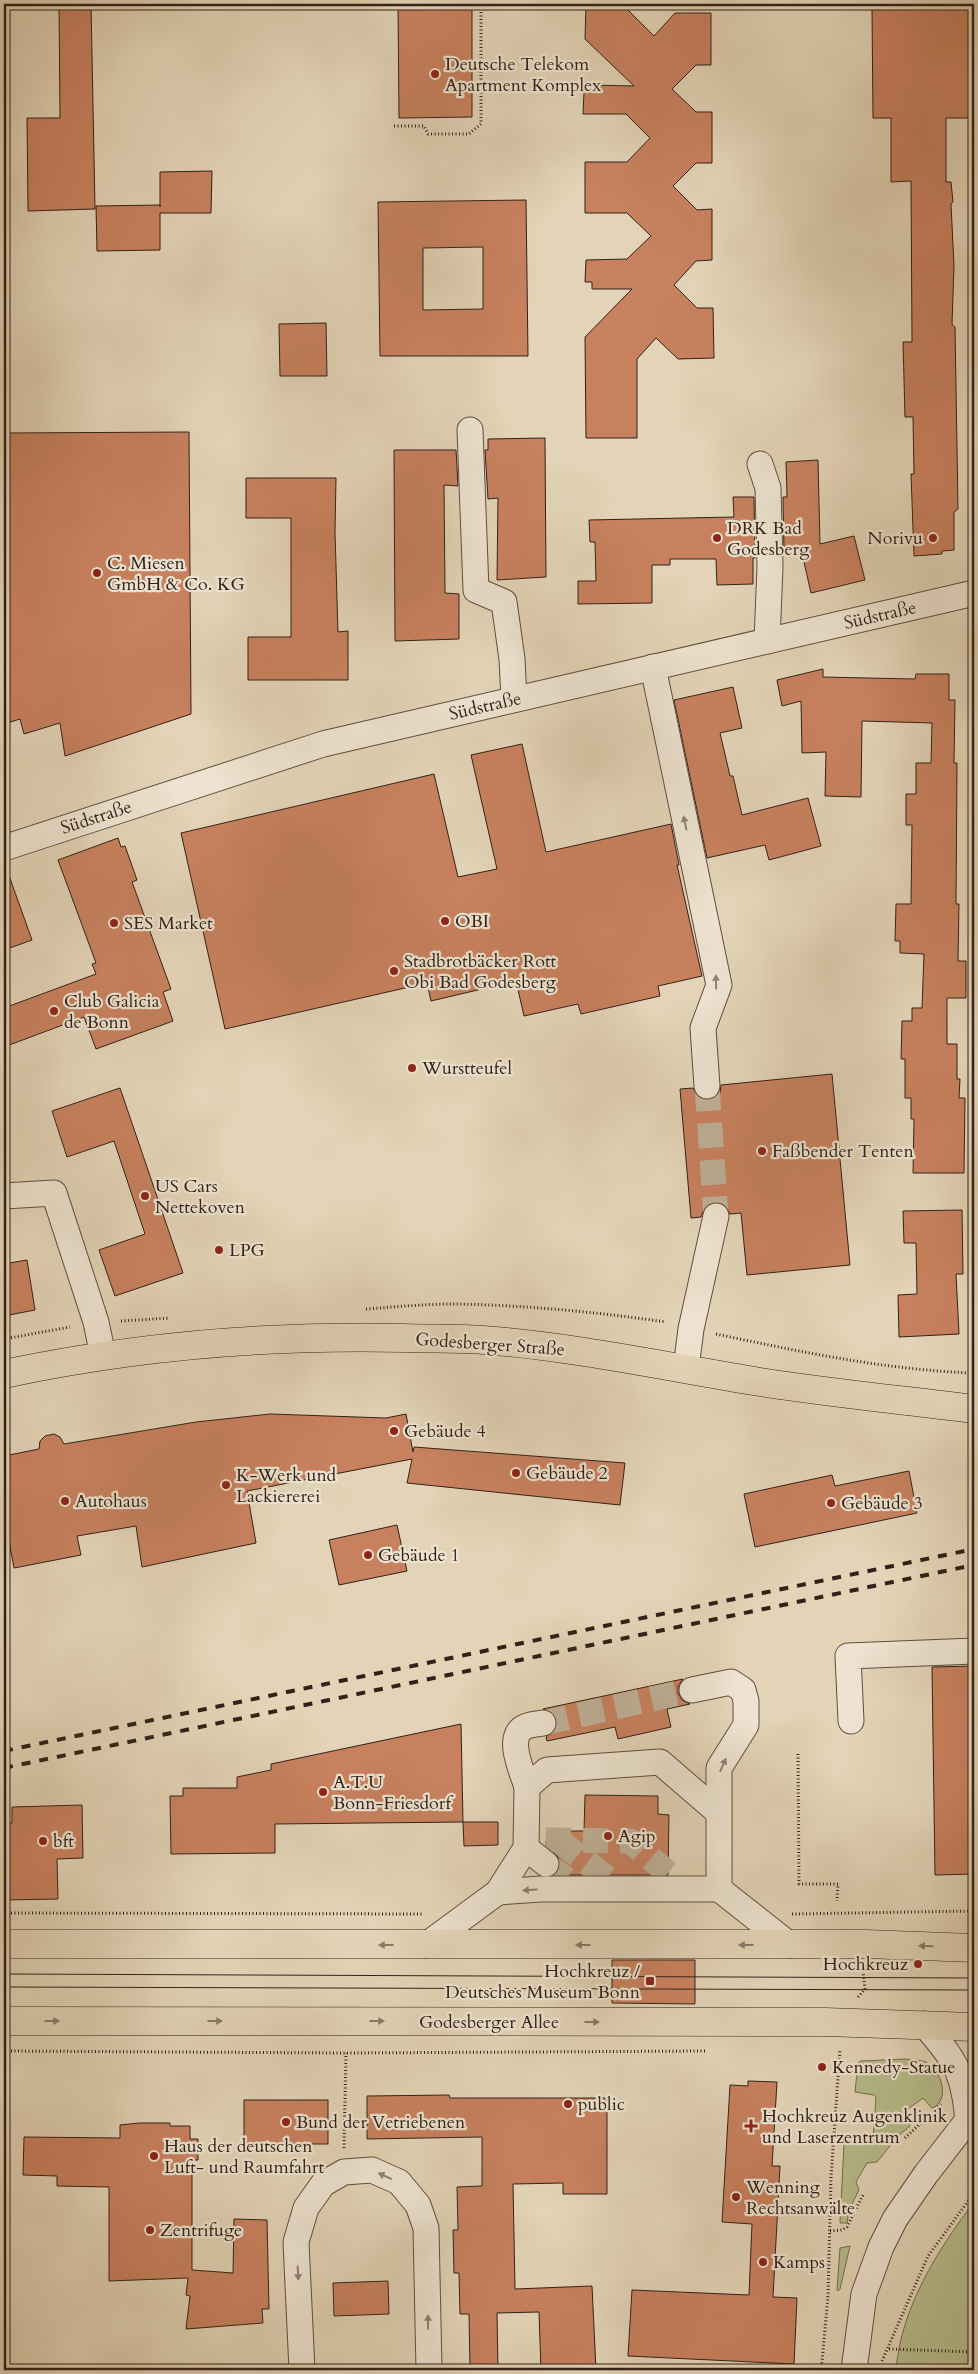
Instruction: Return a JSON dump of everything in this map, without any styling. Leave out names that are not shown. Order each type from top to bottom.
[{"type":"main road","name":"Godesberger Straße","points":[[4,1374],[103,1356],[209,1344],[365,1337],[482,1340],[586,1351],[855,1396],[974,1409]]},
{"type":"main road","points":[[4,1944],[850,1945],[974,1948]]},
{"type":"main road","name":"Godesberger Allee","points":[[4,2021],[840,2022],[974,2027]]},
{"type":"street","points":[[470,430],[476,590],[504,602],[512,659],[514,699]]},
{"type":"street","points":[[760,464],[768,488],[770,566],[767,641]]},
{"type":"street","name":"Südstraße","points":[[4,848],[323,744],[974,593]]},
{"type":"street","points":[[654,667],[719,985],[703,1028],[707,1086]]},
{"type":"street","points":[[4,1196],[54,1194],[96,1322],[103,1356]]},
{"type":"street","points":[[686,1368],[691,1329],[716,1216]]},
{"type":"street","points":[[851,1721],[848,1656],[974,1651]]},
{"type":"street","points":[[692,1690],[732,1682],[743,1690],[746,1702],[746,1725],[719,1768],[719,1889]]},
{"type":"street","points":[[426,1944],[498,1892],[541,1851],[526,1786],[514,1747],[519,1733],[526,1726],[543,1723]]},
{"type":"street","points":[[526,1786],[547,1770],[660,1762],[718,1812]]},
{"type":"street","points":[[498,1892],[623,1885],[719,1889],[790,1945]]},
{"type":"street","points":[[854,2370],[864,2294],[881,2247],[895,2219],[926,2174],[971,2117],[960,2074],[948,2052],[924,2024]]},
{"type":"street","points":[[302,2370],[296,2242],[306,2208],[323,2184],[344,2172],[372,2170],[399,2182],[418,2206],[426,2228],[429,2370]]},
{"type":"path","points":[[394,126],[424,126],[428,134],[469,134],[481,124],[481,4]]},
{"type":"path","points":[[798,1754],[799,1884],[838,1884],[837,1901]]},
{"type":"path","points":[[820,2370],[828,2296],[841,2001],[856,2000],[865,1988],[865,1976],[860,1964],[850,1962],[850,1914],[974,1911]]},
{"type":"path","points":[[830,2050],[840,2050]]},
{"type":"path","points":[[4,2051],[346,2053],[714,2051]]},
{"type":"path","points":[[344,2172],[346,2053]]},
{"type":"path","points":[[905,2138],[936,2111],[944,2097]]},
{"type":"path","points":[[830,2231],[847,2228],[864,2193]]},
{"type":"path","points":[[881,2363],[889,2349],[893,2334],[928,2256],[974,2193]]},
{"type":"path","points":[[889,2349],[974,2352]]},
{"type":"green space","points":[[905,2059],[923,2061],[934,2068],[942,2087],[941,2099],[932,2108],[923,2098],[904,2112],[910,2126],[898,2136],[877,2162],[867,2163],[856,2182],[859,2190],[849,2210],[847,2223],[840,2223],[844,2144],[847,2141],[870,2142],[873,2140],[876,2097],[855,2092],[858,2063],[861,2061]]},
{"type":"green space","points":[[974,2202],[974,2370],[896,2370],[905,2324],[923,2281],[934,2260]]},
{"type":"green space","points":[[850,2246],[840,2289],[838,2291],[840,2248]]},
{"type":"building","points":[[59,4],[91,4],[95,209],[28,211],[27,118],[60,118]]},
{"type":"building","name":"Deutsche Telekom Apartment Komplex","points":[[398,4],[472,4],[472,117],[399,118]]},
{"type":"building","points":[[586,4],[622,4],[654,36],[675,13],[711,13],[711,65],[696,65],[672,89],[696,112],[712,112],[712,163],[696,163],[673,186],[697,210],[712,209],[712,260],[696,261],[674,285],[697,308],[713,308],[714,358],[678,359],[656,338],[637,359],[637,438],[586,438],[585,337],[632,289],[592,289],[592,282],[585,282],[586,260],[627,259],[651,236],[627,213],[585,213],[585,162],[627,162],[650,138],[626,114],[583,114],[584,92],[590,93],[590,85],[634,86],[585,39]]},
{"type":"building","points":[[905,4],[970,4],[969,118],[946,118],[946,182],[951,182],[953,202],[951,204],[954,266],[952,324],[955,327],[958,509],[954,512],[954,550],[942,551],[942,554],[914,556],[911,474],[914,474],[913,417],[905,417],[903,342],[912,342],[911,181],[891,182],[891,118],[873,118],[872,9],[905,8]]},
{"type":"building","points":[[212,171],[211,213],[160,213],[160,250],[97,251],[96,206],[160,205],[160,172]]},
{"type":"building","points":[[526,200],[528,356],[380,356],[378,202]],"holes":[[[483,247],[483,309],[423,310],[423,248]]]},
{"type":"building","points":[[326,323],[327,376],[280,376],[279,324]]},
{"type":"building","name":"C. Miesen GmbH & Co. KG","points":[[189,432],[191,714],[65,756],[60,723],[24,734],[20,719],[4,724],[4,433]]},
{"type":"building","points":[[545,438],[546,577],[497,580],[498,498],[488,499],[485,450],[488,450],[488,439]]},
{"type":"building","points":[[394,450],[456,450],[458,486],[444,485],[445,593],[459,594],[459,639],[395,641]]},
{"type":"building","points":[[818,460],[820,544],[854,536],[865,580],[811,593],[801,549],[784,551],[783,497],[787,497],[786,462]]},
{"type":"building","points":[[246,478],[336,478],[335,532],[338,632],[348,631],[348,680],[248,680],[248,637],[291,637],[291,518],[246,518]]},
{"type":"building","points":[[733,497],[754,497],[755,558],[753,558],[753,584],[717,585],[716,559],[670,559],[670,565],[652,565],[652,603],[578,604],[578,581],[596,581],[595,542],[590,542],[589,520],[734,517]]},
{"type":"building","points":[[823,669],[823,677],[915,679],[916,674],[949,674],[949,700],[955,700],[954,763],[957,763],[956,904],[959,904],[958,961],[966,961],[966,998],[947,998],[947,1044],[957,1044],[957,1079],[960,1079],[959,1098],[965,1098],[964,1173],[913,1173],[914,1119],[911,1119],[911,1098],[905,1098],[905,1059],[901,1059],[902,1021],[912,1021],[912,1008],[922,1008],[924,954],[900,953],[900,941],[895,941],[896,904],[911,904],[912,825],[906,825],[906,794],[916,794],[916,763],[931,763],[932,723],[862,721],[861,797],[825,796],[826,752],[802,753],[801,701],[782,706],[777,680]]},
{"type":"building","points":[[733,687],[742,728],[720,733],[742,815],[808,798],[821,846],[769,860],[765,845],[707,858],[674,700]]},
{"type":"building","name":"OBI","points":[[522,744],[546,852],[671,824],[679,865],[677,865],[702,976],[658,986],[660,996],[581,1014],[578,1004],[524,1016],[516,981],[431,1001],[427,983],[225,1029],[181,833],[434,774],[458,877],[497,869],[471,755]]},
{"type":"building","name":"SES Market","points":[[118,838],[121,847],[125,846],[137,880],[132,882],[171,989],[163,992],[173,1021],[96,1049],[84,1017],[4,1047],[4,1008],[96,974],[92,964],[96,963],[58,860]]},
{"type":"building","points":[[4,870],[7,870],[32,940],[4,950]]},
{"type":"building","name":"Faßbender Tenten","points":[[832,1074],[850,1265],[747,1275],[741,1213],[730,1214],[725,1205],[719,1202],[712,1202],[705,1207],[701,1217],[691,1218],[680,1089],[693,1088],[700,1099],[708,1100],[715,1098],[720,1093],[721,1085]]},
{"type":"building","name":"US Cars Nettekoven","points":[[120,1088],[183,1273],[115,1296],[99,1250],[145,1234],[114,1141],[67,1157],[52,1111]]},
{"type":"building","points":[[962,1210],[963,1274],[956,1274],[959,1334],[899,1337],[898,1295],[917,1294],[916,1243],[904,1243],[903,1211]]},
{"type":"building","points":[[27,1260],[35,1310],[4,1316],[4,1264]]},
{"type":"building","points":[[270,1414],[386,1418],[406,1414],[413,1452],[414,1447],[625,1463],[620,1505],[407,1483],[412,1459],[247,1491],[256,1543],[142,1567],[136,1526],[77,1536],[81,1555],[14,1568],[8,1535],[4,1536],[4,1456],[39,1449],[40,1441],[45,1436],[54,1434],[60,1437],[64,1444],[196,1422]]},
{"type":"building","name":"Gebäude 3","points":[[909,1471],[917,1513],[755,1547],[744,1494],[832,1475],[835,1486]]},
{"type":"building","name":"Gebäude 1","points":[[397,1525],[407,1571],[339,1585],[329,1540]]},
{"type":"building","points":[[974,1666],[974,1874],[935,1875],[932,1667]]},
{"type":"building","points":[[683,1679],[678,1686],[678,1693],[682,1700],[690,1704],[667,1709],[671,1727],[618,1739],[615,1727],[547,1741],[546,1737],[556,1728],[557,1721],[554,1713],[543,1709]]},
{"type":"building","name":"A.T.U Bonn-Friesdorf","points":[[461,1724],[463,1822],[275,1824],[275,1853],[171,1854],[170,1796],[183,1796],[183,1788],[237,1788],[237,1777],[271,1770],[271,1764]]},
{"type":"building","name":"Agip","points":[[585,1795],[658,1796],[658,1814],[669,1815],[668,1875],[555,1875],[560,1867],[560,1859],[546,1846],[547,1831],[584,1831]]},
{"type":"building","name":"bft","points":[[82,1805],[83,1858],[57,1859],[58,1899],[4,1900],[4,1823],[12,1823],[12,1807]]},
{"type":"building","points":[[463,1822],[498,1822],[498,1845],[464,1846]]},
{"type":"building","points":[[612,1960],[695,1960],[695,2004],[612,2003]]},
{"type":"building","points":[[748,2081],[777,2082],[772,2166],[780,2166],[773,2297],[797,2298],[794,2364],[628,2356],[632,2290],[749,2295],[752,2224],[722,2222],[730,2085],[748,2086]]},
{"type":"building","points":[[449,2095],[450,2098],[607,2098],[607,2194],[563,2194],[563,2183],[513,2184],[515,2289],[592,2286],[596,2370],[541,2370],[539,2312],[497,2313],[498,2370],[470,2370],[469,2314],[460,2314],[459,2273],[454,2273],[453,2230],[458,2230],[457,2187],[482,2186],[482,2137],[367,2139],[367,2096]]},
{"type":"building","name":"Bund der Vetriebenen","points":[[244,2100],[328,2100],[328,2144],[244,2144]]},
{"type":"building","points":[[170,2123],[170,2126],[190,2126],[190,2139],[198,2139],[198,2160],[192,2160],[192,2270],[233,2273],[234,2219],[267,2220],[269,2309],[262,2309],[263,2323],[186,2329],[190,2296],[186,2295],[188,2278],[109,2281],[109,2187],[57,2186],[57,2176],[23,2175],[24,2137],[120,2138],[120,2125]]},
{"type":"building","points":[[388,2281],[389,2314],[334,2316],[333,2283]]},
{"type":"tunnel","points":[[707,1086],[716,1216]]},
{"type":"tunnel","points":[[543,1723],[692,1690]]},
{"type":"tunnel","points":[[546,1840],[630,1841],[668,1873]]},
{"type":"tunnel","points":[[558,1840],[612,1882]]},
{"type":"tunnel","points":[[546,1864],[570,1882]]},
{"type":"tram line","points":[[4,1974],[974,1978]]},
{"type":"tram line","points":[[4,1987],[974,1990]]},
{"type":"railway","points":[[4,1751],[974,1549]]},
{"type":"railway","points":[[4,1768],[974,1565]]},
{"type":"place","name":"Deutsche Telekom Apartment Komplex","points":[[435,74]]},
{"type":"place","name":"DRK Bad Godesberg","points":[[717,538]]},
{"type":"place","name":"Norivu","points":[[933,538]]},
{"type":"place","name":"C. Miesen GmbH & Co. KG","points":[[97,573]]},
{"type":"place","name":"OBI","points":[[445,921]]},
{"type":"place","name":"SES Market","points":[[114,923]]},
{"type":"place","name":"Stadbrotbäcker Rott Obi Bad Godesberg","points":[[394,971]]},
{"type":"place","name":"Club Galicia de Bonn","points":[[54,1011]]},
{"type":"place","name":"Wurstteufel","points":[[412,1068]]},
{"type":"place","name":"Faßbender Tenten","points":[[762,1151]]},
{"type":"place","name":"US Cars Nettekoven","points":[[145,1196]]},
{"type":"place","name":"LPG","points":[[219,1250]]},
{"type":"place","name":"Gebäude 4","points":[[394,1431]]},
{"type":"place","name":"Gebäude 2","points":[[516,1473]]},
{"type":"place","name":"K-Werk und Lackiererei","points":[[226,1485]]},
{"type":"place","name":"Autohaus","points":[[65,1501]]},
{"type":"place","name":"Gebäude 3","points":[[831,1503]]},
{"type":"place","name":"Gebäude 1","points":[[368,1555]]},
{"type":"place","name":"A.T.U Bonn-Friesdorf","points":[[323,1792]]},
{"type":"place","name":"Agip","points":[[608,1836]]},
{"type":"place","name":"bft","points":[[43,1841]]},
{"type":"place","name":"Hochkreuz","points":[[918,1964]]},
{"type":"place","name":"Hochkreuz / Deutsches Museum Bonn","points":[[650,1981]]},
{"type":"place","name":"Kennedy-Statue","points":[[822,2067]]},
{"type":"place","name":"public","points":[[568,2104]]},
{"type":"place","name":"Bund der Vetriebenen","points":[[286,2122]]},
{"type":"place","name":"Hochkreuz Augenklinik und Laserzentrum","points":[[751,2126]]},
{"type":"place","name":"Haus der deutschen Luft- und Raumfahrt","points":[[154,2156]]},
{"type":"place","name":"Wenning Rechtsanwälte","points":[[736,2197]]},
{"type":"place","name":"Zentrifuge","points":[[150,2230]]},
{"type":"place","name":"Kamps","points":[[763,2262]]}]
